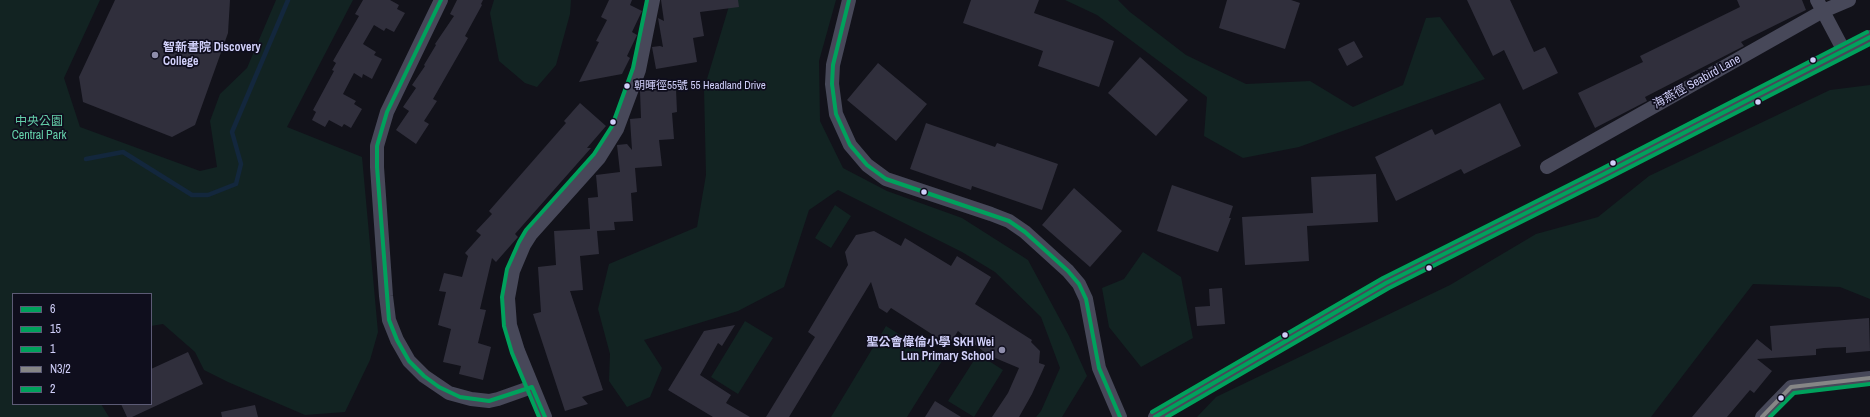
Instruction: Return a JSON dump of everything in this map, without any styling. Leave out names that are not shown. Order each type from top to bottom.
[{"type":"street","points":[[441,0],[390,105],[382,124],[377,146],[377,167],[389,320],[397,340],[409,361],[424,376],[449,393],[471,399],[489,401],[532,387]]},
{"type":"street","points":[[545,417],[532,387],[510,325],[508,298],[513,271],[520,251],[531,234],[599,158],[617,129],[639,70],[653,0]]},
{"type":"street","points":[[849,0],[833,65],[832,84],[833,103],[836,114],[850,145],[867,165],[886,179],[1009,221],[1025,232],[1068,271],[1079,284],[1086,299],[1099,368],[1120,417]]},
{"type":"street","name":"海燕徑 Seabird Lane","points":[[1547,167],[1820,6],[1849,0]]},
{"type":"street","points":[[1820,6],[1844,50]]},
{"type":"street","points":[[1155,417],[1386,283],[1604,174],[1870,38]]},
{"type":"street","points":[[1762,417],[1791,387],[1870,378]]},
{"type":"green space","name":"中央公園 Central Park","points":[[0,0],[100,0],[64,78],[80,127],[200,171],[217,167],[210,121],[220,94],[247,68],[276,0],[353,0],[287,127],[362,157],[378,332],[370,360],[345,412],[305,415],[204,370],[195,352],[163,324],[152,326],[152,293],[12,293],[12,405],[102,405],[109,417],[0,417]]},
{"type":"green space","points":[[494,0],[571,0],[570,14],[556,65],[537,87],[525,83],[499,61],[490,13]]},
{"type":"green space","points":[[729,0],[836,0],[819,61],[820,121],[843,168],[887,191],[962,218],[1028,260],[1069,336],[1087,376],[1062,417],[1036,417],[1041,411],[1060,368],[1041,317],[995,272],[962,252],[838,190],[809,210],[784,287],[738,311],[644,340],[662,368],[650,397],[627,407],[609,381],[610,354],[598,309],[609,264],[697,227],[706,175],[704,89],[729,6]]},
{"type":"green space","points":[[1065,0],[1118,0],[1130,12],[1186,55],[1246,84],[1310,81],[1353,107],[1403,85],[1426,18],[1440,17],[1485,79],[1299,147],[1243,158],[1204,136],[1207,97],[1097,15]]},
{"type":"green space","points":[[1870,85],[1870,299],[1840,287],[1753,284],[1651,417],[1197,417],[1216,397],[1450,285],[1536,234],[1598,217],[1649,176],[1830,90]]},
{"type":"green space","points":[[835,205],[851,216],[831,248],[815,238]]},
{"type":"green space","points":[[1143,252],[1181,277],[1193,338],[1141,367],[1109,327],[1102,288],[1124,279]]},
{"type":"green space","points":[[745,321],[773,338],[738,394],[711,377]]},
{"type":"green space","points":[[886,326],[942,361],[907,417],[831,417]]},
{"type":"green space","points":[[978,354],[1003,370],[974,417],[948,401]]},
{"type":"building","name":"智新書院 Discovery College","points":[[115,0],[230,0],[228,33],[195,125],[172,137],[83,102],[79,77]]},
{"type":"building","points":[[363,0],[390,0],[399,5],[397,9],[405,13],[394,32],[386,28],[384,31],[374,25],[363,44],[376,52],[374,55],[382,59],[372,79],[363,74],[362,78],[354,73],[343,94],[356,101],[354,104],[362,109],[351,128],[344,124],[342,127],[329,120],[325,127],[312,120],[316,112],[313,110],[334,71],[332,70],[336,63],[333,61],[359,16],[355,14]]},
{"type":"building","points":[[457,0],[483,0],[482,5],[465,36],[468,38],[433,99],[437,101],[424,121],[429,124],[416,144],[396,130],[409,111],[403,107],[416,88],[412,85],[425,66],[424,65],[436,45],[435,44],[454,16],[450,14]]},
{"type":"building","points":[[609,0],[632,0],[630,5],[642,11],[632,32],[637,35],[627,56],[630,58],[622,74],[579,82],[599,42],[596,41],[607,20],[601,17]]},
{"type":"building","points":[[661,0],[738,0],[739,7],[700,12],[704,36],[693,38],[697,62],[656,69],[652,47],[663,47],[658,18],[664,21]]},
{"type":"building","points":[[971,0],[1039,0],[1034,13],[1114,41],[1099,87],[1038,66],[1043,51],[963,23]]},
{"type":"building","points":[[1227,0],[1291,0],[1300,3],[1285,49],[1219,28]]},
{"type":"building","points":[[1467,0],[1510,0],[1534,52],[1545,47],[1558,73],[1523,90],[1504,50],[1493,56]]},
{"type":"building","points":[[1737,0],[1802,0],[1806,10],[1741,42],[1744,46],[1645,97],[1647,101],[1595,128],[1578,93],[1643,62],[1640,56],[1740,7]]},
{"type":"building","points":[[1354,41],[1363,57],[1347,66],[1338,49]]},
{"type":"building","points":[[1140,57],[1188,100],[1156,136],[1108,93]]},
{"type":"building","points":[[878,63],[927,104],[896,141],[847,100]]},
{"type":"building","points":[[676,89],[677,112],[672,113],[674,139],[659,140],[662,166],[635,168],[637,192],[631,193],[633,221],[614,222],[615,230],[597,231],[599,254],[580,256],[583,290],[570,291],[603,390],[582,397],[588,404],[565,411],[533,314],[541,312],[538,267],[556,265],[554,231],[590,229],[588,198],[598,197],[596,175],[620,172],[617,145],[627,144],[632,150],[630,119],[641,118],[640,91]]},
{"type":"building","points":[[580,103],[606,126],[587,148],[591,148],[515,234],[518,237],[496,262],[492,258],[480,309],[486,310],[478,343],[491,347],[483,380],[459,374],[461,366],[443,362],[451,329],[438,325],[446,292],[439,291],[444,273],[462,277],[468,256],[465,253],[481,235],[476,231],[492,214],[489,211],[566,123],[564,121]]},
{"type":"building","points":[[1500,103],[1521,146],[1464,174],[1461,169],[1396,201],[1375,157],[1432,129],[1435,135]]},
{"type":"building","points":[[926,123],[995,147],[997,143],[1058,164],[1042,210],[972,186],[971,190],[910,169]]},
{"type":"building","points":[[1376,174],[1378,222],[1307,226],[1309,261],[1245,265],[1242,217],[1313,213],[1311,177]]},
{"type":"building","points":[[1172,185],[1233,206],[1229,218],[1231,218],[1218,252],[1157,231]]},
{"type":"building","points":[[1074,188],[1122,231],[1090,267],[1042,225]]},
{"type":"building","points":[[874,231],[901,246],[905,238],[951,266],[957,256],[991,277],[975,304],[1032,340],[1031,342],[1040,351],[1039,363],[1045,365],[1032,394],[1019,417],[992,417],[1008,393],[1019,368],[988,355],[958,331],[949,345],[891,308],[887,313],[879,308],[871,282],[789,417],[766,417],[815,337],[808,332],[848,265],[845,252],[856,235]]},
{"type":"building","points":[[1222,288],[1225,324],[1197,326],[1195,307],[1210,306],[1209,289]]},
{"type":"building","points":[[1869,318],[1870,351],[1846,353],[1846,347],[1824,348],[1816,349],[1816,355],[1757,359],[1772,371],[1754,393],[1750,390],[1727,417],[1692,417],[1757,339],[1772,351],[1770,326]]},
{"type":"building","points":[[735,325],[722,346],[718,343],[700,375],[731,395],[726,403],[750,417],[713,417],[668,390],[704,331]]},
{"type":"building","points":[[188,352],[203,384],[132,417],[127,417],[121,405],[152,405],[152,369]]},
{"type":"building","points":[[935,401],[961,417],[925,417]]},
{"type":"building","points":[[255,405],[258,417],[222,417],[221,412]]},
{"type":"waterway","points":[[86,159],[123,152],[192,195],[208,195],[236,184],[241,164],[232,132],[288,0]]},
{"type":"transit line","name":"6","points":[[441,0],[387,112],[377,146],[377,167],[389,320],[397,340],[409,361],[424,376],[439,387],[460,397],[489,401],[532,387],[545,417]]},
{"type":"transit line","name":"1","points":[[539,417],[512,353],[504,326],[502,297],[507,269],[526,230],[594,154],[612,126],[633,68],[647,0]]},
{"type":"transit line","name":"6","points":[[849,0],[833,65],[832,84],[836,114],[850,145],[867,165],[886,179],[1009,221],[1025,232],[1068,271],[1079,284],[1086,299],[1099,368],[1120,417]]},
{"type":"transit line","name":"1","points":[[1152,412],[1383,278],[1601,169],[1867,32]]},
{"type":"transit line","name":"6","points":[[1155,417],[1386,283],[1604,174],[1870,37]]},
{"type":"transit line","name":"15","points":[[1167,417],[1389,288],[1607,179],[1870,44]]},
{"type":"transit line","name":"N3/2","points":[[1762,417],[1791,387],[1870,378]]},
{"type":"transit line","name":"2","points":[[1770,417],[1794,393],[1870,384]]},
{"type":"place","name":"智新書院 Discovery College","points":[[155,55]]},
{"type":"place","name":"朝暉徑55號 55 Headland Drive","points":[[627,86]]},
{"type":"place","name":"聖公會偉倫小學 SKH Wei Lun Primary School","points":[[1002,350]]}]
